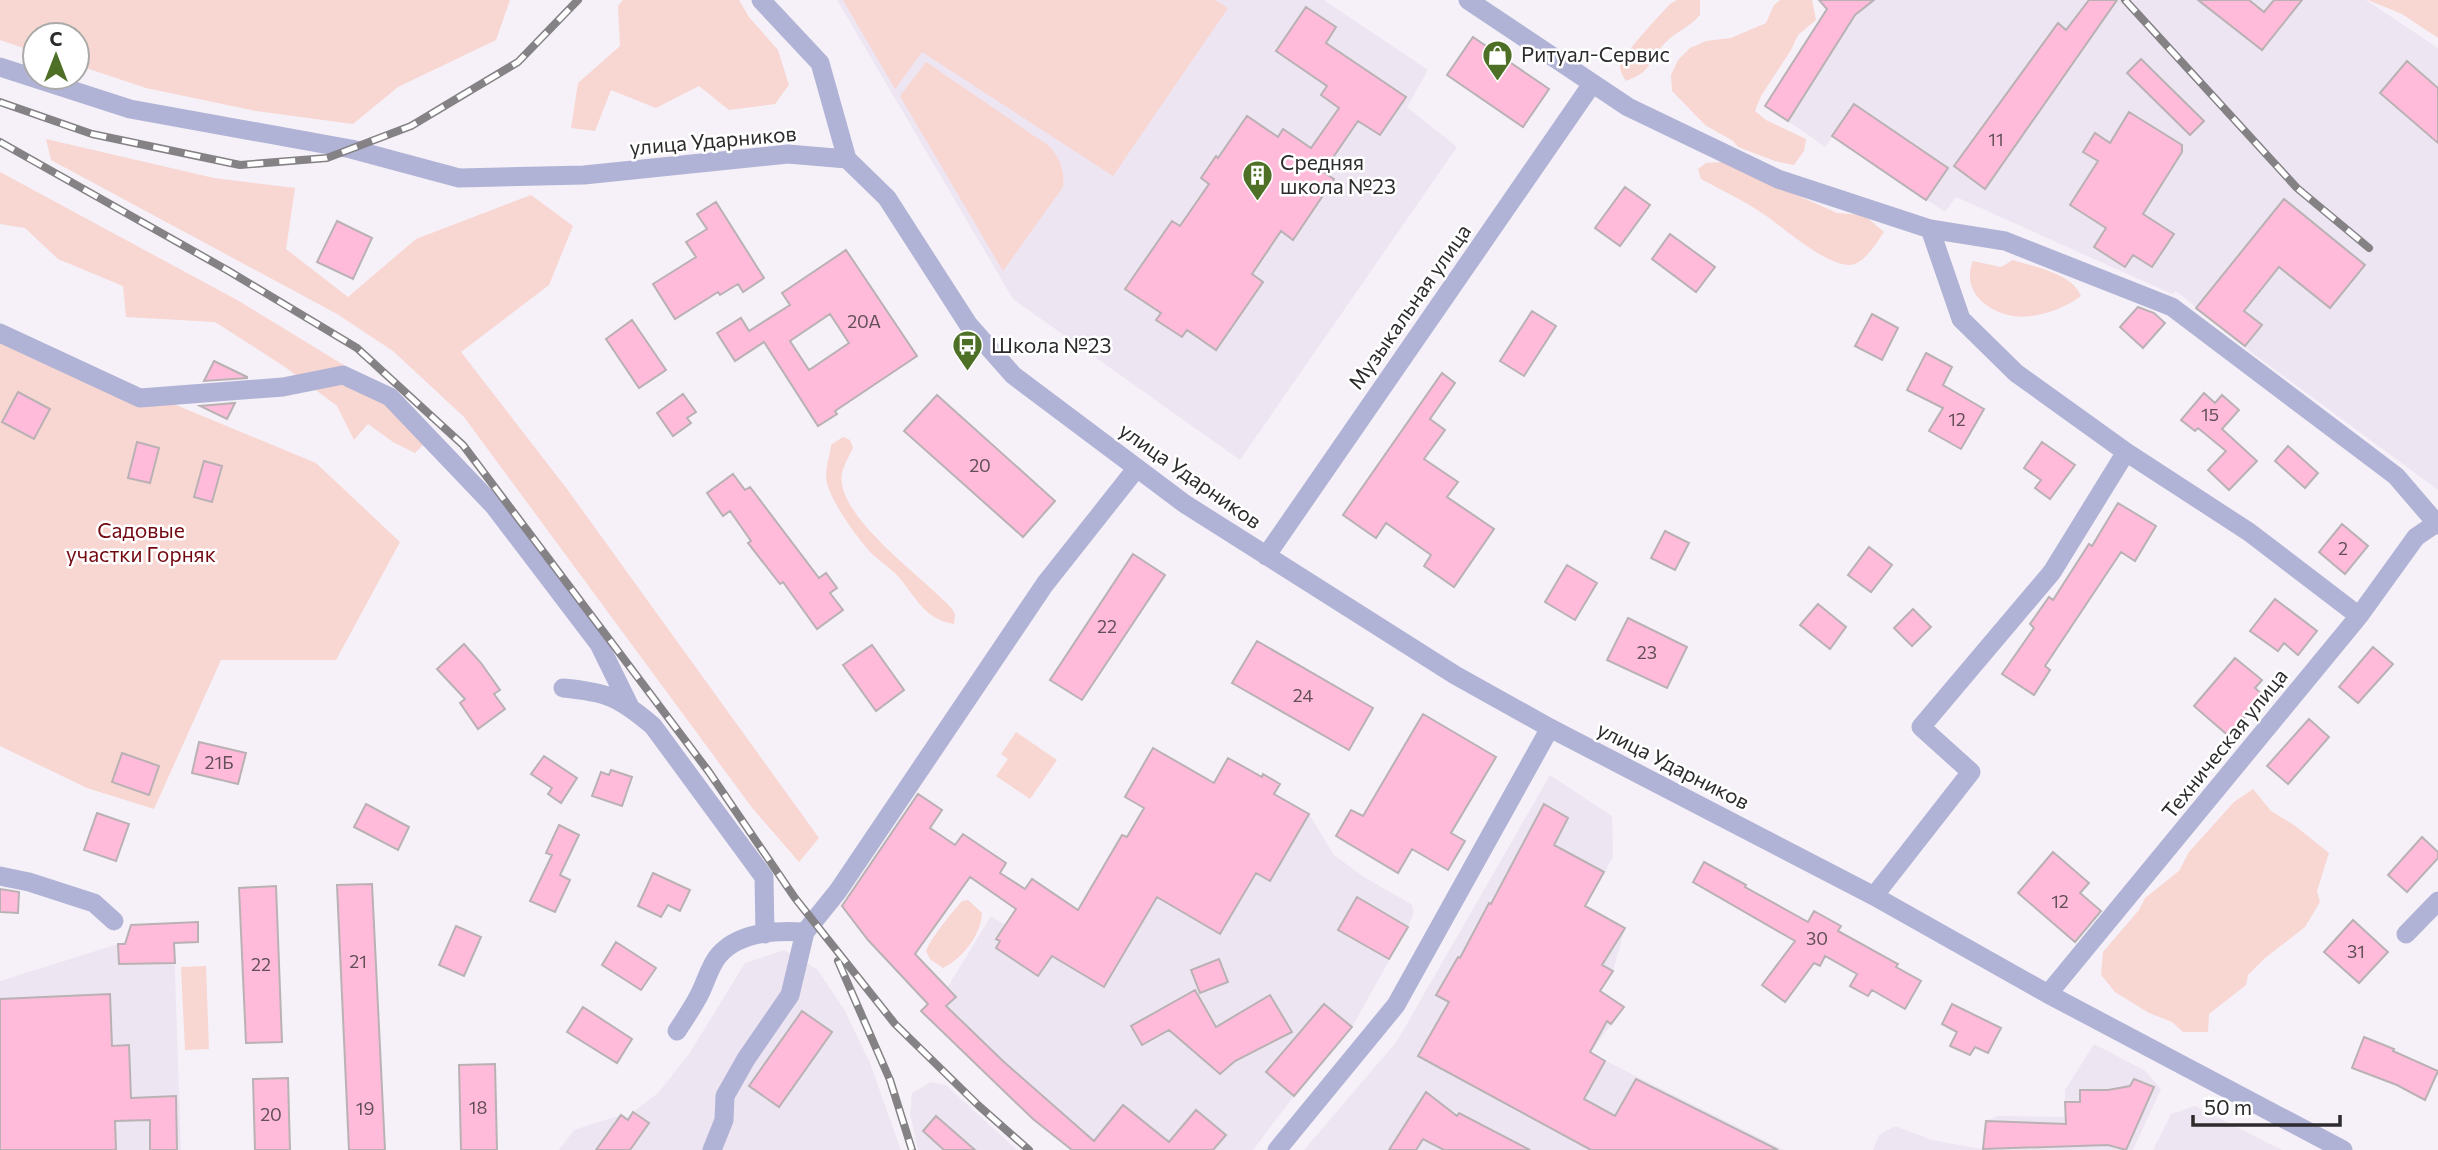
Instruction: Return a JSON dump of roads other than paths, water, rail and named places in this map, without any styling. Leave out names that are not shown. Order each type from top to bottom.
[{"type":"street","points":[[761,0],[820,63],[847,159]]},
{"type":"street","points":[[1468,0],[1628,107],[1778,179],[1930,229],[2005,241],[2172,307],[2396,476],[2437,523]]},
{"type":"street","name":"улица Ударников","points":[[0,67],[130,109],[351,149],[459,178],[584,175],[788,154],[847,159],[887,198],[968,324],[1013,375],[1185,504],[1455,675],[1549,728],[1874,897],[2048,994],[2343,1150]]},
{"type":"street","name":"Музыкальная улица","points":[[1266,556],[1592,84]]},
{"type":"street","points":[[1930,229],[1961,319],[2016,373],[2126,452],[2249,532],[2359,616]]},
{"type":"street","points":[[0,333],[140,398],[283,387],[343,375],[390,397],[494,506],[598,644],[629,705]]},
{"type":"street","points":[[1874,897],[1970,772],[1921,727],[2052,572],[2126,452]]},
{"type":"street","points":[[712,1150],[724,1120],[725,1096],[746,1059],[790,995],[805,932],[838,891],[1045,584],[1136,469]]},
{"type":"street","name":"Техническая улица","points":[[2048,994],[2359,616],[2416,537],[2437,523]]},
{"type":"street","points":[[563,688],[598,691],[629,705],[653,726],[764,877],[765,933]]},
{"type":"street","points":[[1278,1150],[1396,1005],[1549,728]]},
{"type":"street","points":[[0,876],[29,882],[94,903],[114,921]]},
{"type":"street","points":[[2406,934],[2438,901]]},
{"type":"street","points":[[677,1031],[698,998],[718,956],[744,939],[765,933],[805,932]]},
{"type":"railway","points":[[0,102],[92,134],[240,165],[327,158],[411,126],[518,62],[578,0]]},
{"type":"railway","points":[[2125,0],[2297,188],[2369,248]]},
{"type":"railway","points":[[0,142],[227,270],[357,348],[463,445],[709,772],[795,898],[895,1024],[978,1105],[1029,1150]]},
{"type":"railway","points":[[838,961],[890,1080],[912,1150]]},
{"type":"place","name":"Ритуал-Сервис","points":[[1498,82]]},
{"type":"place","name":"Средняя школа №23","points":[[1257,202]]},
{"type":"place","name":"Школа №23","points":[[968,373]]},
{"type":"park label","name":"Садовые участки Горняк","points":[[141,543]]}]
